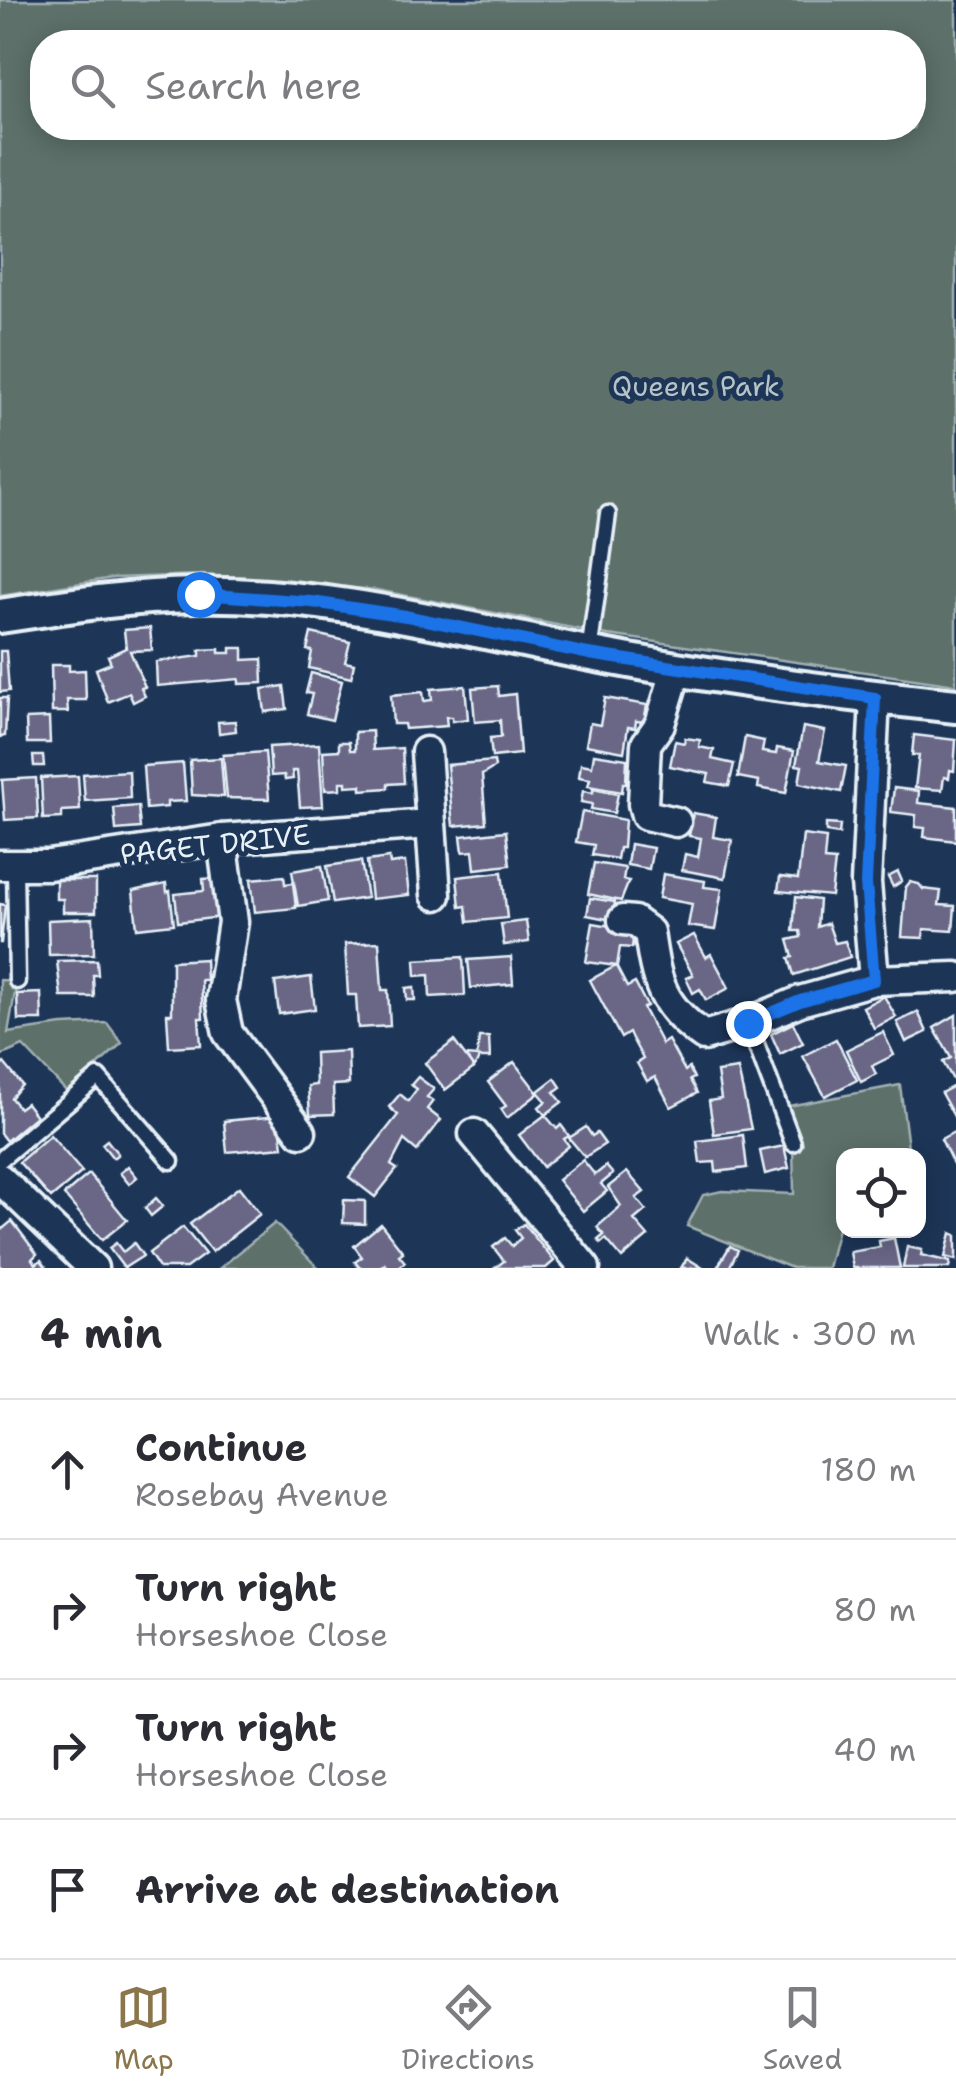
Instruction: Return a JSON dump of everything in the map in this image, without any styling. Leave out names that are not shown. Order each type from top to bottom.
[{"type":"street","points":[[0,616],[88,602],[199,594],[312,602],[387,613],[589,654],[875,698],[956,706]]},
{"type":"street","points":[[676,822],[646,815],[643,804],[646,744],[660,724],[677,668]]},
{"type":"street","points":[[874,980],[866,883],[875,698]]},
{"type":"street","points":[[426,752],[436,895]]},
{"type":"street","name":"PAGET DRIVE","points":[[7,866],[49,865],[222,839],[430,824]]},
{"type":"street","points":[[222,839],[233,922],[221,1000],[228,1032],[302,1132]]},
{"type":"street","points":[[623,920],[634,921],[649,932],[659,986],[678,1016],[704,1036],[800,1001],[874,980],[956,977]]},
{"type":"street","points":[[474,1134],[585,1268]]},
{"type":"street","points":[[3,1188],[93,1268]]},
{"type":"lane","points":[[589,654],[608,514]]},
{"type":"lane","points":[[7,866],[17,980]]},
{"type":"lane","points":[[748,1023],[793,1143]]},
{"type":"lane","points":[[0,1160],[98,1077],[170,1161]]},
{"type":"green space","name":"Queens Park","points":[[0,0],[956,0],[956,685],[608,635],[377,590],[203,575],[113,578],[0,596]]},
{"type":"green space","points":[[0,980],[17,981],[8,1033],[107,1023],[122,1043],[68,1093],[23,1046],[0,1056]]},
{"type":"green space","points":[[900,1085],[908,1148],[836,1148],[836,1237],[828,1268],[792,1268],[687,1226],[703,1195],[722,1191],[794,1194],[793,1143],[783,1107]]},
{"type":"green space","points":[[275,1223],[318,1268],[220,1268]]},
{"type":"building","points":[[150,628],[152,650],[130,651],[145,696],[133,702],[129,693],[108,702],[96,669],[111,663],[108,656],[126,648],[124,630]]},
{"type":"building","points":[[311,633],[350,642],[345,662],[354,664],[351,678],[309,668],[312,651],[307,650]]},
{"type":"building","points":[[231,648],[243,648],[243,660],[262,659],[263,683],[239,684],[239,679],[157,686],[156,662],[200,656],[200,650],[231,653]]},
{"type":"building","points":[[0,651],[6,651],[9,691],[0,692]]},
{"type":"building","points":[[51,665],[69,665],[69,671],[85,670],[86,700],[67,700],[68,712],[52,712]]},
{"type":"building","points":[[311,673],[342,681],[332,720],[307,714],[312,694],[306,693]]},
{"type":"building","points":[[284,686],[287,709],[265,712],[262,689]]},
{"type":"building","points":[[465,686],[468,719],[452,721],[452,717],[446,717],[447,726],[405,729],[404,724],[393,724],[391,695],[423,692],[424,701],[432,700],[431,689]]},
{"type":"building","points":[[498,686],[499,696],[515,694],[520,754],[492,757],[490,738],[501,737],[500,720],[475,722],[472,688]]},
{"type":"building","points":[[0,698],[7,698],[5,736],[0,737]]},
{"type":"building","points":[[605,698],[647,705],[644,722],[636,721],[635,728],[628,727],[624,752],[586,745],[590,723],[600,725]]},
{"type":"building","points":[[49,718],[50,743],[27,743],[26,719]]},
{"type":"building","points":[[235,721],[236,731],[219,733],[218,722]]},
{"type":"building","points":[[803,727],[825,731],[819,761],[846,766],[841,792],[799,783],[802,766],[796,765]]},
{"type":"building","points":[[372,731],[373,750],[402,748],[404,783],[361,790],[361,785],[346,786],[346,782],[340,782],[340,789],[325,790],[323,751],[339,750],[339,742],[349,742],[350,750],[355,750],[355,732]]},
{"type":"building","points":[[914,735],[956,740],[954,771],[950,770],[949,778],[944,777],[942,790],[915,788],[919,755],[912,755]]},
{"type":"building","points":[[745,737],[764,741],[762,752],[776,754],[777,748],[794,751],[786,793],[758,788],[759,781],[738,777]]},
{"type":"building","points":[[685,738],[700,740],[699,747],[714,750],[712,759],[734,764],[729,786],[707,782],[709,774],[670,766],[675,741],[684,743]]},
{"type":"building","points":[[319,744],[323,806],[300,807],[297,771],[292,771],[293,779],[271,776],[269,747]]},
{"type":"building","points":[[265,752],[269,799],[227,798],[223,755]]},
{"type":"building","points":[[594,754],[627,759],[622,792],[588,786],[590,779],[579,777],[581,764],[592,766]]},
{"type":"building","points":[[33,756],[43,756],[44,766],[34,766]]},
{"type":"building","points":[[221,758],[224,797],[192,795],[190,760]]},
{"type":"building","points":[[494,761],[495,767],[482,775],[486,823],[453,826],[447,765]]},
{"type":"building","points":[[183,763],[186,801],[146,809],[143,766]]},
{"type":"building","points":[[129,771],[130,798],[85,801],[83,774]]},
{"type":"building","points":[[78,776],[80,810],[62,811],[62,818],[43,819],[41,778]]},
{"type":"building","points":[[36,778],[38,818],[5,820],[2,780]]},
{"type":"building","points":[[894,788],[919,791],[918,803],[956,807],[956,841],[924,837],[925,828],[915,827],[916,815],[891,812]]},
{"type":"building","points":[[593,789],[618,794],[614,813],[591,809],[592,804],[581,802],[583,791],[593,793]]},
{"type":"building","points":[[138,806],[140,828],[116,830],[114,808]]},
{"type":"building","points":[[582,812],[625,820],[623,848],[619,848],[617,859],[592,855],[594,845],[576,842]]},
{"type":"building","points":[[693,813],[716,817],[713,837],[732,840],[725,878],[682,870],[685,854],[698,857],[701,838],[689,836]]},
{"type":"building","points":[[826,824],[840,825],[839,834],[826,832]]},
{"type":"building","points":[[506,831],[510,865],[475,869],[473,851],[463,852],[461,836]]},
{"type":"building","points":[[803,835],[826,838],[824,860],[835,861],[831,896],[778,891],[780,877],[798,879]]},
{"type":"building","points":[[630,844],[653,848],[649,869],[627,865]]},
{"type":"building","points":[[389,858],[390,864],[405,862],[409,895],[371,899],[367,861]]},
{"type":"building","points":[[361,861],[367,898],[333,903],[327,866]]},
{"type":"building","points":[[594,863],[625,868],[623,880],[629,881],[621,901],[588,894]]},
{"type":"building","points":[[322,866],[328,901],[298,906],[292,871]]},
{"type":"building","points":[[502,872],[507,918],[468,922],[466,906],[460,907],[457,877]]},
{"type":"building","points":[[898,872],[902,881],[893,887],[888,877]]},
{"type":"building","points":[[663,874],[705,881],[704,887],[722,889],[715,930],[688,926],[692,904],[659,898]]},
{"type":"building","points":[[284,876],[285,884],[293,883],[296,908],[255,912],[251,879]]},
{"type":"building","points":[[218,878],[222,917],[178,922],[175,894],[204,891],[203,879]]},
{"type":"building","points":[[56,880],[96,880],[96,912],[63,912],[63,899],[56,899]]},
{"type":"building","points":[[910,882],[923,889],[941,891],[939,905],[955,906],[953,931],[924,929],[923,938],[902,937],[906,887]]},
{"type":"building","points":[[166,884],[174,924],[137,928],[133,891]]},
{"type":"building","points":[[796,897],[819,900],[817,927],[828,923],[835,943],[845,941],[850,957],[794,975],[788,940],[801,937],[800,931],[793,931]]},
{"type":"building","points":[[590,898],[615,902],[612,920],[587,915]]},
{"type":"building","points":[[0,904],[5,905],[1,943],[0,943]]},
{"type":"building","points":[[93,918],[94,954],[49,955],[48,920]]},
{"type":"building","points":[[526,921],[529,942],[504,945],[501,924]]},
{"type":"building","points":[[593,923],[634,930],[632,948],[620,947],[617,966],[586,962]]},
{"type":"building","points":[[694,935],[706,957],[711,954],[729,988],[706,1000],[700,989],[693,993],[686,978],[693,975],[676,944]]},
{"type":"building","points":[[379,942],[382,990],[388,990],[390,1026],[358,1028],[356,995],[348,995],[345,944]]},
{"type":"building","points":[[463,957],[465,995],[430,997],[429,975],[416,976],[415,960]]},
{"type":"building","points":[[511,957],[513,984],[471,988],[468,960]]},
{"type":"building","points":[[205,959],[206,980],[201,980],[203,1018],[199,1018],[201,1045],[169,1047],[167,1014],[172,1014],[172,961]]},
{"type":"building","points":[[97,960],[94,997],[61,997],[57,961]]},
{"type":"building","points":[[616,966],[627,987],[635,983],[662,1044],[668,1040],[685,1071],[689,1068],[694,1078],[690,1080],[697,1093],[671,1107],[655,1077],[647,1081],[637,1063],[643,1059],[629,1033],[621,1038],[590,980]]},
{"type":"building","points":[[311,977],[315,1009],[279,1014],[275,982]]},
{"type":"building","points":[[414,987],[415,1000],[407,1000],[406,988]]},
{"type":"building","points":[[41,993],[42,1020],[18,1020],[17,994]]},
{"type":"building","points":[[884,996],[896,1017],[874,1028],[863,1007]]},
{"type":"building","points":[[918,1012],[927,1032],[906,1042],[897,1022]]},
{"type":"building","points":[[956,1015],[956,1085],[943,1062],[951,1058],[934,1028]]},
{"type":"building","points":[[793,1023],[803,1043],[780,1054],[771,1034]]},
{"type":"building","points":[[883,1032],[894,1055],[872,1066],[876,1074],[861,1082],[846,1050]]},
{"type":"building","points":[[479,1037],[489,1037],[490,1058],[479,1058],[474,1068],[465,1056],[477,1057]]},
{"type":"building","points":[[836,1039],[857,1080],[825,1096],[803,1056]]},
{"type":"building","points":[[454,1041],[474,1068],[445,1090],[425,1063]]},
{"type":"building","points":[[348,1051],[349,1084],[333,1085],[334,1114],[310,1115],[308,1086],[316,1085],[315,1053]]},
{"type":"building","points":[[514,1062],[537,1092],[555,1078],[561,1087],[554,1092],[562,1102],[545,1115],[539,1107],[546,1101],[539,1093],[507,1118],[501,1109],[506,1106],[488,1082]]},
{"type":"building","points":[[4,1063],[22,1085],[11,1098],[19,1108],[26,1103],[36,1116],[6,1141],[0,1133],[0,1067]]},
{"type":"building","points":[[738,1069],[751,1129],[714,1134],[709,1101],[721,1099],[717,1072]]},
{"type":"building","points":[[418,1077],[434,1089],[427,1097],[433,1101],[427,1109],[441,1120],[417,1151],[404,1140],[391,1165],[397,1169],[375,1197],[349,1177],[398,1115],[389,1107],[400,1094],[408,1101],[417,1089],[411,1085]]},
{"type":"building","points":[[956,1085],[956,1120],[941,1093]]},
{"type":"building","points":[[545,1115],[557,1129],[561,1125],[569,1136],[564,1139],[569,1146],[543,1167],[519,1135]]},
{"type":"building","points":[[279,1116],[283,1147],[227,1152],[224,1121]]},
{"type":"building","points":[[586,1127],[605,1144],[585,1157],[569,1138]]},
{"type":"building","points":[[956,1131],[956,1170],[941,1139]]},
{"type":"building","points":[[50,1135],[82,1172],[51,1198],[19,1162]]},
{"type":"building","points":[[743,1135],[747,1168],[716,1172],[715,1162],[700,1163],[697,1141]]},
{"type":"building","points":[[107,1140],[118,1154],[113,1158],[102,1144]]},
{"type":"building","points":[[784,1146],[789,1168],[765,1174],[760,1151]]},
{"type":"building","points":[[583,1160],[595,1175],[606,1166],[613,1174],[601,1184],[607,1191],[583,1211],[558,1180]]},
{"type":"building","points":[[128,1166],[137,1177],[129,1184],[120,1173]]},
{"type":"building","points":[[627,1172],[644,1192],[636,1198],[646,1210],[634,1220],[648,1236],[622,1258],[606,1239],[601,1243],[598,1240],[604,1235],[597,1227],[621,1206],[608,1187]]},
{"type":"building","points":[[89,1174],[127,1220],[102,1240],[64,1195]]},
{"type":"building","points":[[239,1187],[260,1214],[212,1252],[190,1224]]},
{"type":"building","points":[[156,1198],[163,1206],[151,1216],[145,1208]]},
{"type":"building","points":[[344,1200],[365,1201],[365,1224],[343,1223]]},
{"type":"building","points":[[12,1221],[37,1254],[32,1259],[36,1264],[41,1260],[47,1268],[0,1268],[0,1231]]},
{"type":"building","points":[[381,1224],[403,1252],[399,1255],[405,1262],[398,1268],[385,1264],[380,1268],[360,1268],[355,1262],[362,1257],[354,1246]]},
{"type":"building","points":[[524,1224],[554,1261],[546,1268],[495,1268],[504,1261],[493,1247],[505,1238],[512,1246],[521,1238],[515,1230]]},
{"type":"building","points":[[183,1227],[205,1254],[186,1268],[159,1268],[149,1253]]},
{"type":"building","points":[[951,1233],[956,1235],[956,1260],[945,1257]]},
{"type":"building","points":[[894,1238],[900,1268],[853,1268],[850,1252],[880,1247],[879,1241]]},
{"type":"building","points":[[116,1243],[123,1252],[134,1243],[143,1256],[124,1268],[109,1248]]},
{"type":"building","points":[[730,1246],[738,1250],[729,1268],[721,1268],[718,1266]]},
{"type":"building","points":[[907,1247],[950,1262],[949,1268],[903,1268]]},
{"type":"building","points":[[687,1258],[703,1268],[681,1268]]},
{"type":"route","points":[[199,594],[312,602],[406,616],[589,654],[875,698],[866,828],[874,980],[800,1001],[748,1023]]}]
